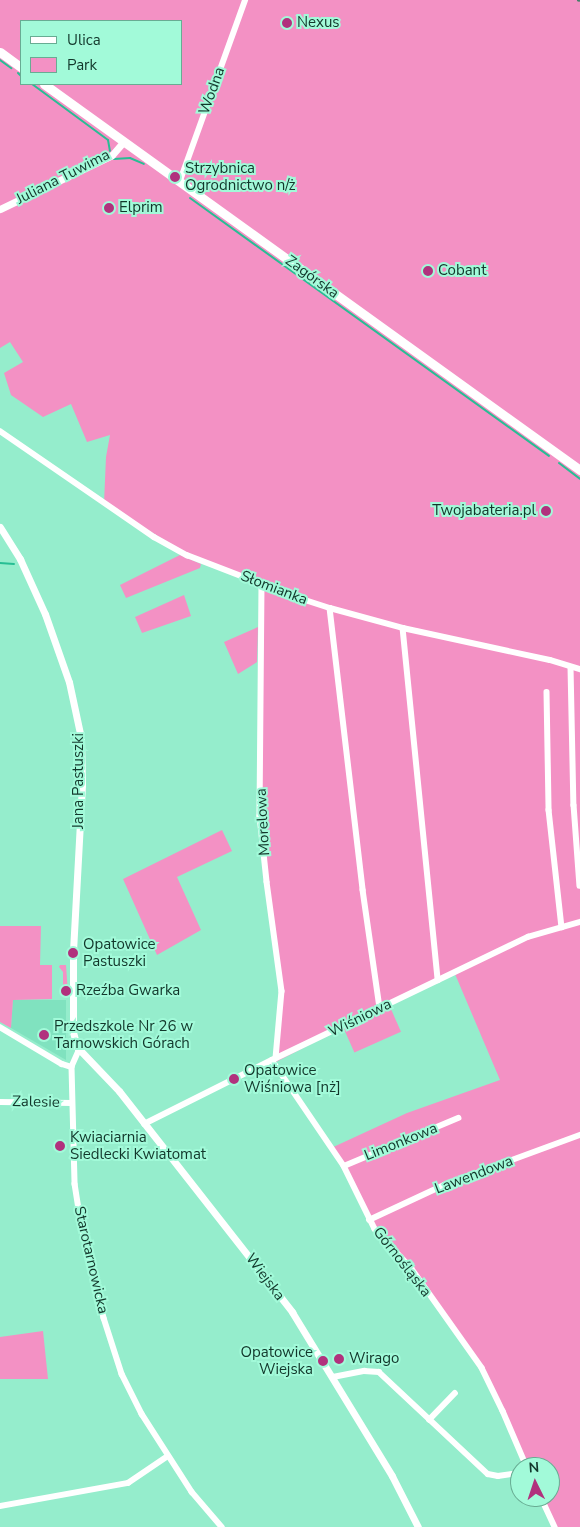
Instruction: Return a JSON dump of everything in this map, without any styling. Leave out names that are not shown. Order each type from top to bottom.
[{"type":"highway","points":[[0,52],[20,66]]},
{"type":"highway","name":"Zagórska","points":[[45,85],[580,470]]},
{"type":"street","name":"Wodna","points":[[180,181],[245,0]]},
{"type":"street","name":"Juliana Tuwima","points":[[0,209],[112,155],[124,141]]},
{"type":"street","name":"Słomianka","points":[[0,431],[170,547],[262,584],[330,608],[402,628],[580,669]]},
{"type":"street","name":"Jana Pastuszki","points":[[0,527],[20,559],[60,653],[81,738],[82,786],[73,950],[74,1038],[79,1051]]},
{"type":"street","name":"Morelowa","points":[[262,584],[260,816],[266,882],[282,991],[274,1059]]},
{"type":"street","points":[[330,608],[363,890],[380,1008]]},
{"type":"street","points":[[402,628],[438,980]]},
{"type":"street","points":[[571,667],[574,805],[580,886]]},
{"type":"street","points":[[547,692],[549,810],[562,927]]},
{"type":"street","name":"Wiśniowa","points":[[144,1124],[274,1059],[528,937],[580,922]]},
{"type":"street","points":[[0,1027],[62,1064],[72,1067]]},
{"type":"street","name":"Starotarnowicka","points":[[79,1051],[72,1067],[76,1193],[96,1288],[122,1374],[141,1413],[200,1504],[222,1527]]},
{"type":"street","name":"Wiejska","points":[[79,1051],[108,1078],[292,1312],[392,1476],[418,1527]]},
{"type":"street","name":"Górnośląska","points":[[274,1059],[344,1166],[370,1220],[416,1274],[482,1368],[504,1411],[523,1457]]},
{"type":"street","name":"Zalesie","points":[[0,1102],[72,1103]]},
{"type":"street","name":"Limonkowa","points":[[344,1166],[458,1118]]},
{"type":"street","name":"Lawendowa","points":[[370,1220],[444,1185],[580,1135]]},
{"type":"street","points":[[332,1377],[364,1371],[378,1372],[488,1474],[498,1476],[510,1474]]},
{"type":"street","points":[[429,1420],[455,1393]]},
{"type":"street","points":[[0,1506],[128,1483],[168,1456]]},
{"type":"street","points":[[546,1507],[555,1527]]},
{"type":"shaded area","name":"Przedszkole Nr 26 w Tarnowskich Górach","points":[[13,1000],[66,1000],[66,1060],[11,1028]]},
{"type":"green space","points":[[0,0],[580,0],[580,1527],[557,1527],[546,1507],[560,1507],[560,1457],[522,1457],[487,1380],[406,1263],[381,1237],[343,1167],[329,1149],[407,1113],[500,1080],[455,974],[381,1008],[272,1064],[281,1024],[281,994],[260,830],[259,583],[187,554],[104,503],[106,457],[110,435],[87,442],[71,404],[43,417],[11,395],[4,373],[23,362],[10,342],[0,348]]},
{"type":"green space","points":[[180,555],[201,564],[200,568],[126,598],[120,585]]},
{"type":"green space","points":[[184,595],[191,616],[142,633],[135,617]]},
{"type":"green space","points":[[258,627],[257,662],[238,674],[224,642]]},
{"type":"green space","points":[[222,830],[232,851],[177,877],[201,930],[157,955],[123,879]]},
{"type":"green space","points":[[0,926],[41,926],[40,965],[52,965],[52,999],[13,1000],[11,1028],[0,1022]]},
{"type":"green space","points":[[60,965],[66,965],[68,994],[63,992],[63,972],[59,967]]},
{"type":"green space","points":[[390,1007],[401,1032],[354,1052],[343,1028]]},
{"type":"green space","points":[[43,1331],[48,1379],[0,1379],[0,1337]]},
{"type":"waterway","points":[[0,60],[11,68]]},
{"type":"waterway","points":[[33,85],[108,140],[110,151]]},
{"type":"waterway","points":[[114,159],[130,158],[144,164]]},
{"type":"waterway","points":[[190,198],[549,456]]},
{"type":"waterway","points":[[559,463],[580,479]]},
{"type":"waterway","points":[[0,563],[14,564]]},
{"type":"place","name":"Nexus","points":[[287,23]]},
{"type":"place","name":"Strzybnica Ogrodnictwo n/ż","points":[[175,177]]},
{"type":"place","name":"Elprim","points":[[109,208]]},
{"type":"place","name":"Cobant","points":[[428,271]]},
{"type":"place","name":"Twojabateria.pl","points":[[546,511]]},
{"type":"place","name":"Opatowice Pastuszki","points":[[73,953]]},
{"type":"place","name":"Rzeźba Gwarka","points":[[66,991]]},
{"type":"place","name":"Przedszkole Nr 26 w Tarnowskich Górach","points":[[44,1035]]},
{"type":"place","name":"Opatowice Wiśniowa [nż]","points":[[234,1079]]},
{"type":"place","name":"Kwiaciarnia Siedlecki Kwiatomat","points":[[60,1146]]},
{"type":"place","name":"Wirago","points":[[339,1359]]},
{"type":"place","name":"Opatowice Wiejska","points":[[323,1361]]}]
